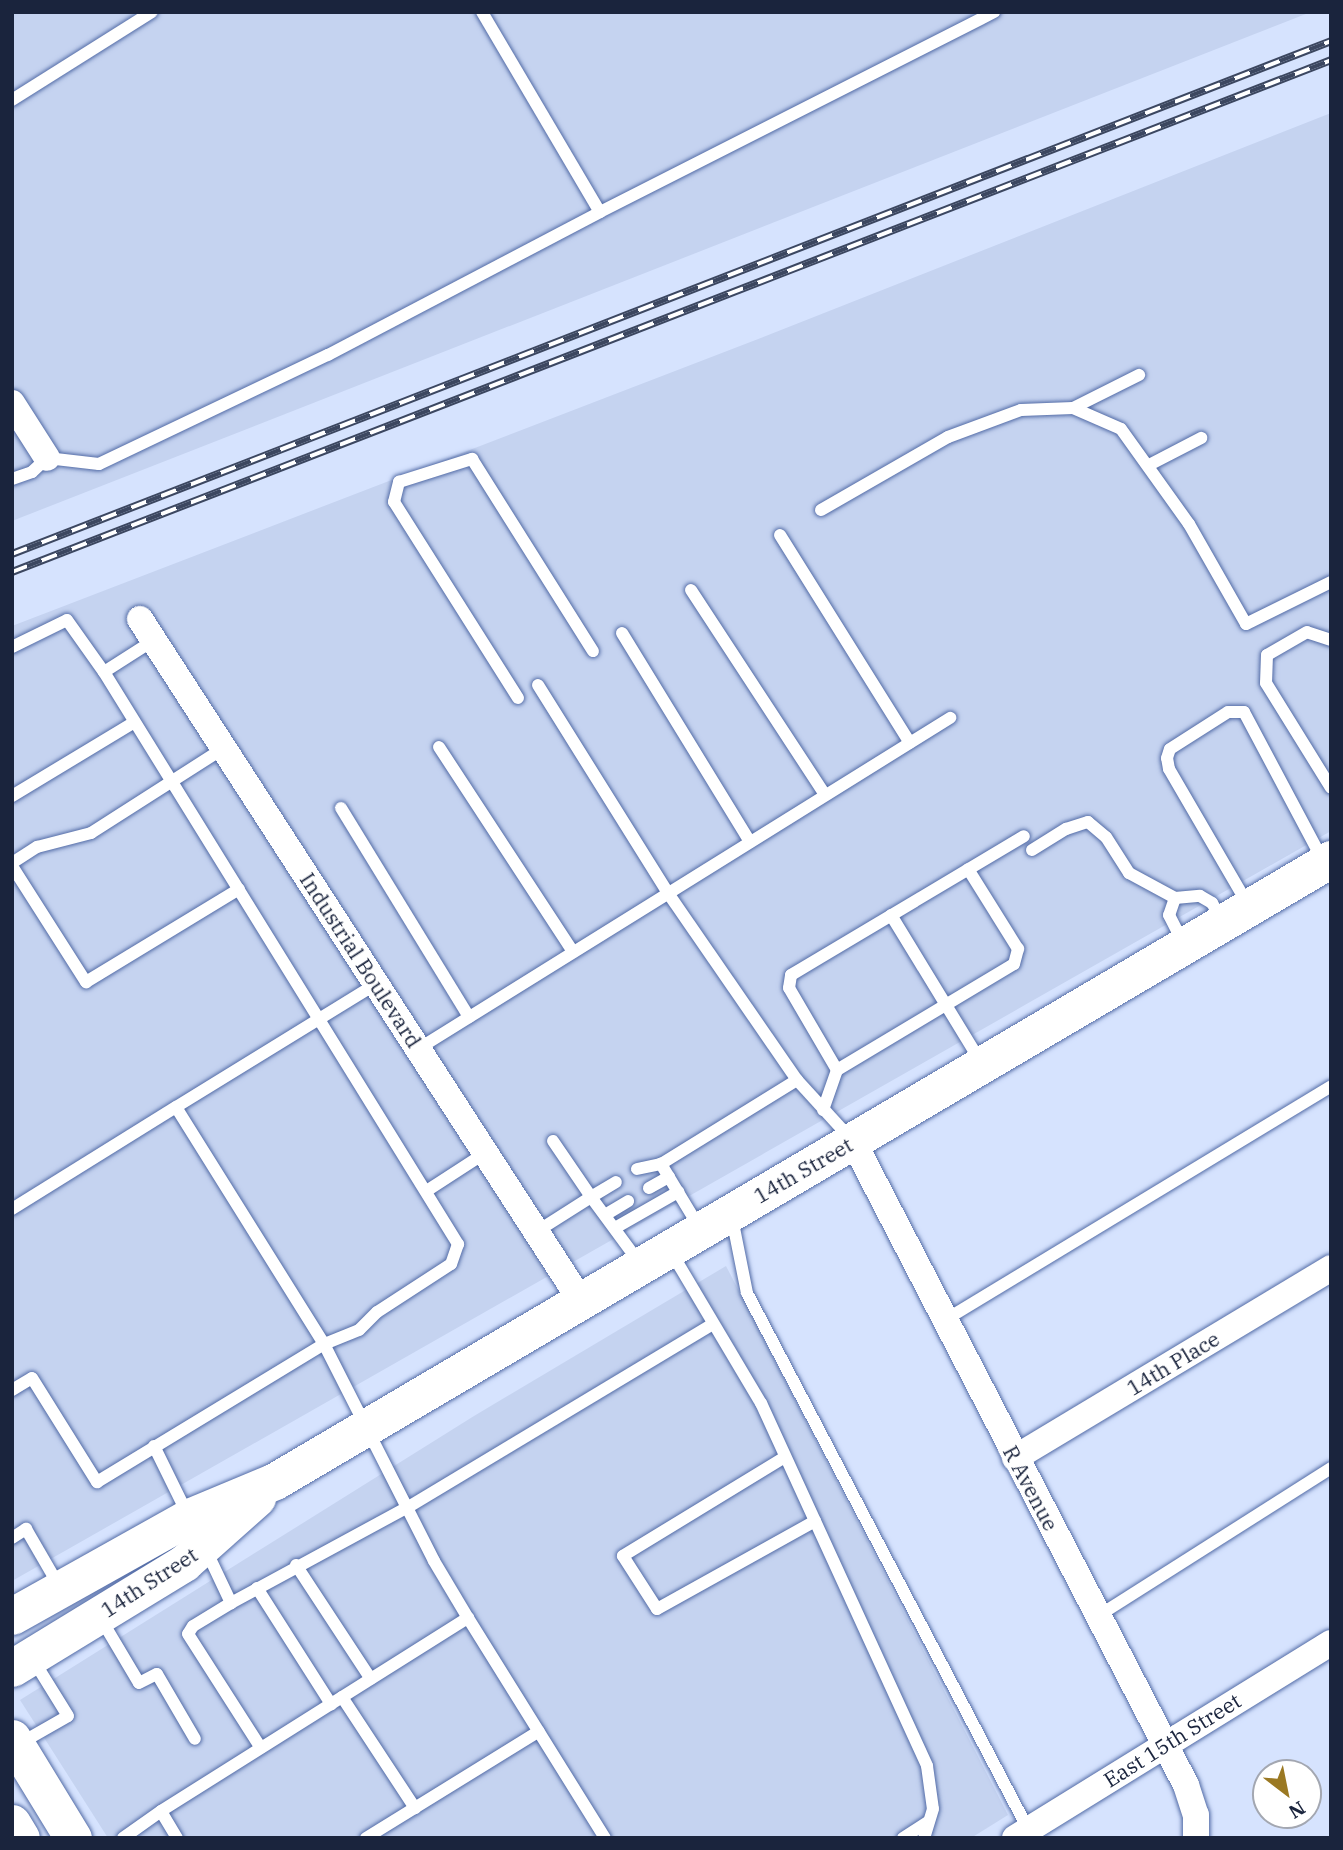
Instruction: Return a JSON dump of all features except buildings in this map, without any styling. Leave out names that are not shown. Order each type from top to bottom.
[{"type":"main road","name":"14th Street","points":[[22,1663],[100,1615],[196,1532],[275,1481],[1327,861]]},
{"type":"main road","name":"14th Street","points":[[12,1616],[61,1589],[196,1532]]},
{"type":"main road","points":[[14,1742],[73,1838]]},
{"type":"main road","points":[[12,1823],[22,1838]]},
{"type":"street","points":[[12,404],[47,458]]},
{"type":"street","name":"Industrial Boulevard","points":[[147,629],[580,1301]]},
{"type":"street","name":"R Avenue","points":[[853,1141],[1164,1744],[1192,1805],[1196,1838]]},
{"type":"street","name":"14th Place","points":[[1015,1458],[1331,1268]]},
{"type":"street","name":"East 15th Street","points":[[1021,1833],[1331,1643]]},
{"type":"lane","points":[[12,100],[152,12]]},
{"type":"lane","points":[[482,12],[600,212]]},
{"type":"lane","points":[[12,479],[32,472],[47,458],[99,464],[328,355],[600,212],[994,12]]},
{"type":"lane","points":[[821,510],[948,437],[1021,410],[1073,408],[1139,375]]},
{"type":"lane","points":[[1073,408],[1121,429],[1149,465],[1246,624],[1331,582]]},
{"type":"lane","points":[[1149,465],[1201,438]]},
{"type":"lane","points":[[518,698],[394,502],[399,482],[471,459],[593,651]]},
{"type":"lane","points":[[780,535],[910,743]]},
{"type":"lane","points":[[691,590],[825,795]]},
{"type":"lane","points":[[12,647],[67,620],[104,672],[133,723],[428,1190],[458,1244],[451,1264],[377,1312],[359,1330],[324,1344],[97,1482],[32,1378],[12,1390]]},
{"type":"lane","points":[[104,672],[147,629]]},
{"type":"lane","points":[[1331,640],[1307,632],[1267,655],[1266,664],[1266,683],[1331,788]]},
{"type":"lane","points":[[622,633],[750,842]]},
{"type":"lane","points":[[538,685],[668,893],[797,1080],[853,1141]]},
{"type":"lane","points":[[1236,915],[1169,769],[1167,758],[1170,749],[1228,712],[1244,712],[1327,861]]},
{"type":"lane","points":[[418,1049],[950,718]]},
{"type":"lane","points":[[12,796],[133,723]]},
{"type":"lane","points":[[439,747],[573,952]]},
{"type":"lane","points":[[224,748],[91,833],[37,847],[12,864],[86,982],[239,889]]},
{"type":"lane","points":[[341,808],[469,1017]]},
{"type":"lane","points":[[1032,850],[1066,829],[1088,822],[1105,837],[1129,873],[1175,898],[1200,896],[1236,915]]},
{"type":"lane","points":[[837,1070],[789,988],[791,975],[1024,836]]},
{"type":"lane","points":[[823,1110],[837,1070],[1014,964],[1018,949],[968,869]]},
{"type":"lane","points":[[1175,898],[1169,915],[1184,945]]},
{"type":"lane","points":[[891,915],[948,1004],[982,1064]]},
{"type":"lane","points":[[12,1209],[376,984]]},
{"type":"lane","points":[[637,1169],[662,1164],[797,1080]]},
{"type":"lane","points":[[944,1320],[1331,1086]]},
{"type":"lane","points":[[176,1107],[324,1344],[410,1506],[434,1561],[605,1838]]},
{"type":"lane","points":[[553,1141],[615,1228],[655,1257],[713,1324],[761,1403],[927,1766],[933,1809],[924,1838]]},
{"type":"lane","points":[[428,1190],[485,1153]]},
{"type":"lane","points":[[662,1164],[678,1192],[716,1221],[747,1293],[1021,1833]]},
{"type":"lane","points":[[649,1188],[669,1177]]},
{"type":"lane","points":[[536,1233],[616,1182]]},
{"type":"lane","points":[[615,1228],[678,1192]]},
{"type":"lane","points":[[605,1215],[628,1201]]},
{"type":"lane","points":[[261,1748],[188,1634],[193,1626],[296,1565],[410,1506],[713,1324]]},
{"type":"lane","points":[[154,1446],[231,1603]]},
{"type":"lane","points":[[785,1457],[623,1556],[657,1609],[815,1521]]},
{"type":"lane","points":[[1098,1616],[1331,1468]]},
{"type":"lane","points":[[12,1538],[26,1529],[61,1589]]},
{"type":"lane","points":[[296,1565],[371,1679]]},
{"type":"lane","points":[[257,1588],[415,1808]]},
{"type":"lane","points":[[100,1615],[139,1683],[157,1674],[195,1739]]},
{"type":"lane","points":[[123,1838],[161,1811],[468,1618]]},
{"type":"lane","points":[[14,1742],[68,1716],[22,1663]]},
{"type":"lane","points":[[366,1838],[539,1731]]},
{"type":"lane","points":[[161,1811],[177,1838]]},
{"type":"lane","points":[[904,1838],[928,1822]]},
{"type":"shaded area","points":[[12,12],[1311,12],[12,521]]},
{"type":"shaded area","points":[[1331,113],[1331,831],[12,1581],[12,626],[753,341]]},
{"type":"shaded area","points":[[726,1266],[1008,1815],[971,1838],[108,1838],[20,1700],[474,1416]]},
{"type":"railway","points":[[12,554],[1331,41]]},
{"type":"railway","points":[[12,572],[1331,60]]}]
